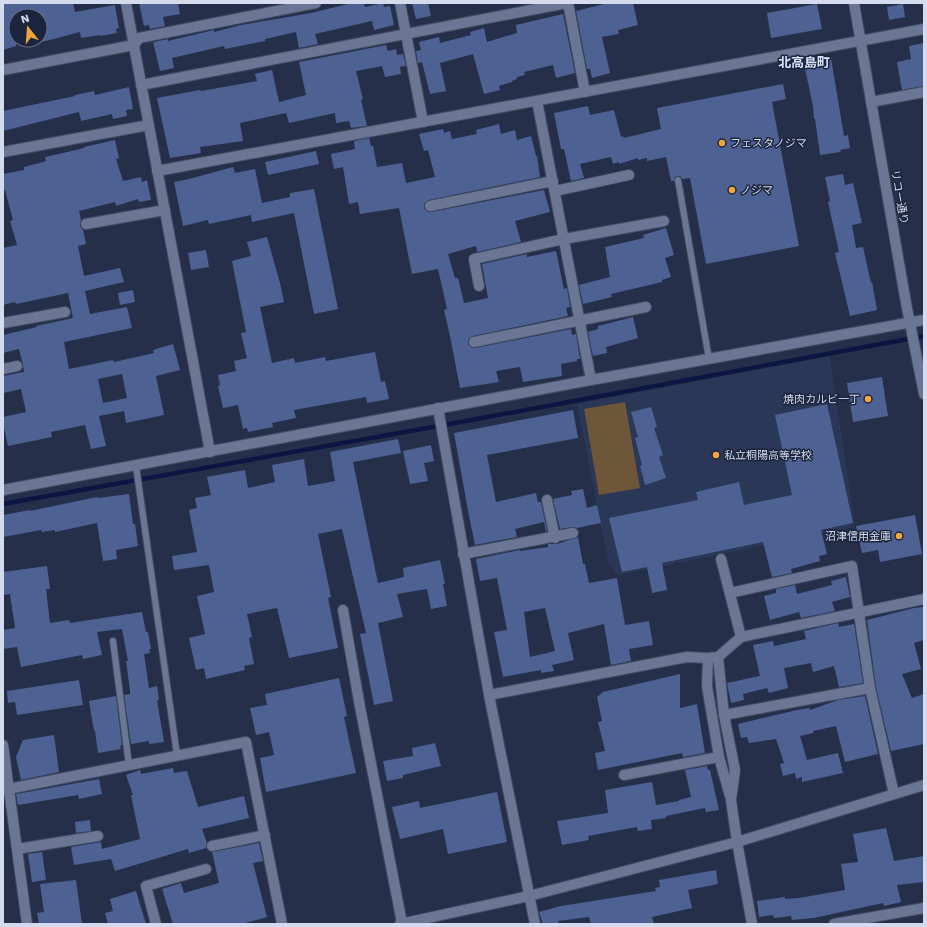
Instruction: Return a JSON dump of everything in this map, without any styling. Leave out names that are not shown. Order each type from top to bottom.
[{"type":"street","points":[[126,3],[210,452]]},
{"type":"street","points":[[3,70],[134,44],[140,38],[316,3]]},
{"type":"street","points":[[400,3],[424,122]]},
{"type":"street","points":[[141,85],[567,3],[585,92]]},
{"type":"street","name":"リコー通り","points":[[854,3],[924,394]]},
{"type":"street","points":[[157,172],[924,29]]},
{"type":"street","points":[[871,102],[924,92]]},
{"type":"street","points":[[537,101],[591,380]]},
{"type":"street","points":[[3,152],[149,125]]},
{"type":"street","points":[[430,206],[629,175]]},
{"type":"street","points":[[86,224],[165,210]]},
{"type":"street","points":[[479,286],[474,259],[564,239],[664,221]]},
{"type":"street","points":[[474,342],[646,307]]},
{"type":"street","points":[[3,323],[65,312]]},
{"type":"street","points":[[3,490],[438,408],[924,320]]},
{"type":"street","points":[[3,369],[17,366]]},
{"type":"street","points":[[438,408],[489,695],[535,924]]},
{"type":"street","points":[[547,500],[555,538]]},
{"type":"street","points":[[463,554],[555,538],[573,533]]},
{"type":"street","points":[[721,559],[741,638]]},
{"type":"street","points":[[730,593],[852,566],[870,688],[894,794]]},
{"type":"street","points":[[489,695],[687,657],[713,657],[741,638],[924,599]]},
{"type":"street","points":[[343,610],[401,924],[530,896],[737,842],[924,785]]},
{"type":"street","points":[[713,657],[735,770],[731,800]]},
{"type":"street","points":[[713,657],[707,686],[719,757],[731,800],[752,924]]},
{"type":"street","points":[[724,715],[870,688]]},
{"type":"street","points":[[6,789],[246,742],[282,924]]},
{"type":"street","points":[[3,745],[6,789],[17,849],[27,924]]},
{"type":"street","points":[[624,775],[719,757]]},
{"type":"street","points":[[212,846],[265,835]]},
{"type":"street","points":[[17,849],[98,836]]},
{"type":"street","points":[[156,924],[146,886],[206,869]]},
{"type":"street","points":[[834,924],[924,908]]},
{"type":"lane","points":[[678,180],[709,358]]},
{"type":"lane","points":[[136,466],[177,755]]},
{"type":"lane","points":[[113,641],[129,765]]},
{"type":"shaded area","name":"私立桐陽高等学校","points":[[830,356],[855,527],[619,575],[609,565],[577,404]]},
{"type":"shaded area","points":[[625,402],[640,488],[599,495],[584,409]]},
{"type":"building","points":[[3,3],[73,3],[75,12],[115,5],[119,28],[116,29],[117,33],[81,38],[80,32],[48,40],[48,8],[8,8],[8,48],[10,48],[3,50]]},
{"type":"building","points":[[139,3],[178,3],[180,14],[163,17],[165,26],[150,29],[149,25],[144,26]]},
{"type":"building","points":[[352,3],[364,3],[365,7],[383,3],[384,7],[390,6],[394,25],[374,30],[372,21],[315,34],[318,44],[299,48],[296,32],[265,39],[265,41],[225,49],[224,46],[172,58],[174,68],[160,71],[153,42],[168,39],[168,41],[214,30],[214,32],[241,25],[311,13]]},
{"type":"building","points":[[412,3],[428,3],[431,16],[416,19]]},
{"type":"building","points":[[608,3],[633,3],[638,25],[618,30],[619,34],[602,37],[610,73],[592,78],[590,69],[587,69],[576,11]]},
{"type":"building","points":[[817,4],[822,29],[771,38],[767,13]]},
{"type":"building","points":[[903,4],[905,17],[889,20],[887,7]]},
{"type":"building","points":[[563,14],[575,73],[556,78],[553,65],[524,72],[525,75],[517,77],[517,79],[512,82],[499,86],[500,90],[484,94],[473,54],[440,63],[446,91],[430,94],[422,62],[418,63],[416,51],[421,50],[419,42],[439,37],[440,43],[471,35],[470,32],[484,28],[487,42],[517,33],[516,25]]},
{"type":"building","points":[[924,43],[924,86],[902,90],[897,62],[911,59],[909,46]]},
{"type":"building","points":[[386,45],[388,51],[396,49],[397,55],[403,54],[406,66],[400,67],[401,74],[385,77],[382,66],[356,71],[363,99],[361,100],[367,126],[351,128],[349,121],[336,123],[335,113],[289,123],[286,113],[240,123],[243,141],[200,147],[201,153],[170,158],[157,98],[257,81],[255,74],[272,70],[279,102],[306,95],[299,62]]},
{"type":"building","points":[[831,58],[844,136],[848,135],[850,148],[840,150],[841,152],[820,155],[813,106],[804,64]]},
{"type":"building","name":"フェスタノジマ","points":[[783,84],[786,99],[772,102],[799,246],[706,264],[690,178],[682,179],[680,176],[677,176],[674,178],[674,181],[671,181],[666,157],[647,161],[647,158],[638,160],[638,158],[619,164],[619,162],[613,164],[611,157],[580,164],[584,178],[571,181],[564,149],[561,149],[554,113],[588,106],[590,115],[614,110],[621,137],[623,136],[624,138],[661,129],[657,108]]},
{"type":"building","points":[[129,87],[133,109],[126,110],[127,116],[113,119],[112,114],[81,121],[79,112],[3,131],[3,111],[94,91],[95,95]]},
{"type":"building","points":[[499,124],[501,134],[515,130],[517,140],[531,136],[537,156],[540,177],[429,200],[424,204],[424,208],[428,212],[431,212],[544,190],[550,212],[515,221],[521,242],[477,252],[476,246],[448,254],[455,278],[458,278],[464,303],[488,298],[482,264],[527,254],[527,257],[556,251],[564,289],[567,288],[570,307],[566,308],[568,316],[473,336],[468,340],[468,344],[472,348],[475,348],[571,329],[572,335],[576,334],[580,359],[561,364],[562,376],[523,382],[520,367],[496,371],[499,382],[460,388],[444,310],[447,309],[438,269],[412,274],[399,208],[360,214],[358,202],[349,204],[343,167],[334,169],[331,154],[355,149],[354,141],[369,138],[371,146],[373,146],[377,167],[402,163],[406,183],[435,177],[428,150],[424,151],[419,134],[443,129],[444,133],[450,131],[452,139],[477,134],[476,130]]},
{"type":"building","points":[[115,140],[119,158],[116,159],[123,181],[141,177],[142,182],[147,180],[151,200],[139,202],[138,199],[116,206],[115,202],[79,211],[81,220],[80,226],[83,230],[86,244],[78,246],[84,276],[120,268],[124,282],[85,291],[90,314],[127,307],[132,328],[64,342],[69,369],[113,360],[114,362],[154,353],[153,350],[173,344],[180,370],[156,376],[164,415],[126,423],[124,411],[99,416],[106,446],[91,449],[85,425],[51,432],[52,437],[8,446],[3,417],[26,412],[21,389],[3,393],[3,376],[24,372],[19,349],[3,353],[3,335],[73,318],[68,293],[16,304],[15,302],[3,305],[3,248],[17,245],[10,221],[13,220],[5,190],[3,190],[3,174],[24,170],[24,167],[46,161],[45,157]],"holes":[[[122,374],[127,398],[103,403],[98,379]]]},
{"type":"building","points":[[316,151],[319,164],[268,175],[265,162]]},
{"type":"building","points":[[233,167],[235,173],[255,169],[262,203],[290,197],[290,193],[314,189],[338,309],[314,314],[294,213],[252,222],[251,215],[209,224],[208,220],[183,226],[174,182]]},
{"type":"building","points":[[843,174],[845,185],[853,183],[862,223],[852,225],[856,248],[863,247],[877,310],[850,316],[835,253],[839,252],[828,202],[830,201],[825,177]]},
{"type":"building","points":[[666,228],[674,255],[665,258],[671,277],[662,280],[662,282],[611,294],[612,297],[583,304],[579,285],[610,277],[605,247],[644,238],[643,235]]},
{"type":"building","points":[[267,237],[284,302],[260,307],[272,363],[294,358],[295,363],[325,357],[326,361],[375,352],[381,382],[385,381],[389,399],[367,403],[366,397],[294,410],[296,418],[272,423],[273,427],[248,432],[247,428],[243,429],[238,405],[223,408],[218,386],[220,385],[218,375],[236,371],[234,361],[247,358],[241,333],[246,332],[232,261],[251,256],[247,242]]},
{"type":"building","points":[[206,250],[209,267],[191,270],[188,253]]},
{"type":"building","points":[[133,290],[135,302],[120,305],[118,293]]},
{"type":"building","points":[[633,317],[638,338],[606,347],[607,353],[593,356],[588,332],[598,329],[598,326]]},
{"type":"building","name":"焼肉カルビ一丁","points":[[882,377],[888,416],[853,422],[847,383]]},
{"type":"building","points":[[827,404],[853,523],[821,530],[827,554],[819,556],[820,561],[791,569],[792,573],[772,577],[763,542],[662,563],[667,590],[652,593],[647,567],[622,572],[609,518],[698,500],[696,492],[739,482],[744,505],[792,495],[775,415]]},
{"type":"building","points":[[651,407],[657,427],[654,428],[663,455],[659,457],[666,478],[645,485],[640,466],[642,465],[635,438],[638,437],[631,412]]},
{"type":"building","points":[[573,410],[578,438],[487,455],[496,502],[536,493],[538,502],[541,502],[547,531],[546,532],[544,522],[515,529],[517,537],[475,545],[454,433]]},
{"type":"building","points":[[398,439],[401,453],[353,462],[378,583],[404,577],[403,568],[440,560],[445,584],[443,584],[447,606],[431,609],[427,589],[397,594],[403,617],[378,623],[393,701],[374,705],[360,634],[366,633],[342,529],[318,534],[331,597],[328,598],[338,648],[289,658],[277,608],[247,614],[252,637],[249,638],[254,664],[244,666],[245,670],[206,679],[204,668],[196,670],[189,638],[205,634],[197,596],[214,592],[209,565],[174,570],[172,556],[197,552],[189,510],[197,508],[195,498],[211,495],[207,477],[245,470],[248,488],[275,482],[272,465],[304,459],[308,486],[335,481],[330,452]]},
{"type":"building","points":[[431,445],[434,461],[424,463],[428,481],[410,484],[403,451]]},
{"type":"building","points":[[583,489],[587,508],[597,505],[601,523],[577,528],[572,527],[560,529],[553,499],[572,495],[571,491]]},
{"type":"building","points":[[129,494],[138,546],[116,550],[117,559],[103,561],[97,523],[55,532],[55,530],[42,532],[41,530],[3,537],[3,515],[97,497]]},
{"type":"building","points":[[915,515],[922,554],[880,562],[878,550],[862,553],[856,526]]},
{"type":"building","points":[[578,537],[583,564],[585,564],[589,583],[617,578],[625,625],[649,621],[653,645],[629,649],[631,661],[611,665],[604,624],[568,633],[574,660],[552,665],[554,671],[541,673],[541,670],[503,677],[494,632],[507,630],[497,578],[480,581],[476,559],[520,550],[548,547],[548,544],[557,544]],"holes":[[[545,608],[555,651],[530,657],[524,612]]]},
{"type":"building","points":[[47,566],[50,589],[46,589],[50,623],[69,620],[70,623],[142,612],[151,649],[149,649],[150,653],[144,654],[149,688],[157,686],[159,700],[157,700],[164,742],[149,744],[149,741],[131,744],[124,695],[130,694],[126,661],[128,661],[122,629],[97,632],[102,655],[83,659],[82,655],[21,667],[17,647],[3,649],[3,630],[15,628],[10,594],[3,595],[3,572]]},
{"type":"building","points":[[846,577],[850,597],[832,602],[835,611],[801,618],[799,612],[770,620],[764,596],[776,593],[776,589],[795,585],[797,594],[832,585],[831,581]]},
{"type":"building","points":[[924,607],[924,640],[914,643],[921,669],[902,674],[912,698],[924,694],[924,744],[891,751],[876,687],[867,620],[914,608]]},
{"type":"building","points":[[838,623],[839,627],[854,624],[863,683],[839,687],[834,666],[813,672],[811,663],[784,668],[788,688],[769,693],[767,688],[743,694],[744,700],[731,703],[727,683],[760,676],[753,645],[773,641],[774,646],[806,639],[804,631]]},
{"type":"building","points":[[680,674],[680,708],[697,704],[705,753],[683,757],[682,753],[598,770],[595,753],[605,751],[598,722],[602,721],[597,697],[603,692]]},
{"type":"building","points":[[339,678],[347,716],[344,717],[356,773],[266,792],[260,758],[274,755],[269,732],[256,735],[250,708],[267,705],[265,694]]},
{"type":"building","points":[[79,680],[83,705],[17,715],[15,702],[8,703],[7,691]]},
{"type":"building","points":[[116,696],[122,745],[120,746],[121,749],[98,753],[89,701]]},
{"type":"building","points":[[865,696],[878,754],[845,762],[836,726],[813,731],[813,733],[800,736],[807,760],[838,753],[843,773],[802,782],[802,777],[796,779],[795,773],[783,776],[780,764],[784,763],[776,739],[749,743],[747,737],[741,738],[738,724],[797,710],[809,708],[810,710],[838,700]]},
{"type":"building","points":[[54,735],[59,772],[21,780],[16,757],[23,740]]},
{"type":"building","points":[[435,743],[441,766],[403,775],[403,778],[387,781],[383,761],[413,756],[412,748]]},
{"type":"building","points":[[707,766],[708,770],[710,770],[719,810],[706,812],[705,808],[666,816],[666,818],[651,820],[652,829],[638,831],[637,827],[588,836],[589,840],[562,845],[557,821],[608,813],[605,790],[652,782],[656,805],[679,801],[691,797],[685,770]]},
{"type":"building","points":[[173,768],[174,773],[187,771],[198,807],[244,796],[249,818],[202,829],[207,843],[206,848],[189,853],[188,849],[115,871],[111,859],[74,865],[71,847],[101,842],[102,849],[140,839],[131,795],[133,795],[126,775],[140,770],[141,774]]},
{"type":"building","points":[[99,779],[102,794],[79,799],[78,795],[18,805],[16,794]]},
{"type":"building","points":[[497,792],[507,842],[448,854],[443,829],[400,839],[392,807],[419,801],[420,808]]},
{"type":"building","points":[[90,820],[91,831],[76,833],[75,822]]},
{"type":"building","points":[[886,828],[894,861],[924,856],[924,882],[897,885],[901,902],[884,906],[883,903],[814,918],[792,920],[791,916],[774,918],[773,915],[759,917],[757,901],[785,897],[785,899],[799,898],[845,890],[841,864],[858,862],[853,834]]},
{"type":"building","points":[[259,843],[263,861],[253,863],[267,917],[242,924],[173,924],[162,889],[181,883],[184,893],[219,883],[212,852]]},
{"type":"building","points":[[42,852],[46,880],[32,882],[28,854]]},
{"type":"building","points":[[716,870],[718,884],[688,890],[692,908],[652,917],[654,924],[591,924],[589,917],[558,921],[559,924],[543,924],[539,912],[561,906],[656,891],[655,888],[660,887],[659,880]]},
{"type":"building","points":[[76,880],[82,924],[39,924],[37,913],[44,912],[40,884]]},
{"type":"building","points":[[136,891],[146,924],[108,924],[105,913],[113,911],[110,899]]},
{"type":"waterway","points":[[3,504],[455,423],[924,336]]},
{"type":"place","name":"フェスタノジマ","points":[[722,143]]},
{"type":"place","name":"ノジマ","points":[[732,190]]},
{"type":"place","name":"焼肉カルビ一丁","points":[[868,399]]},
{"type":"place","name":"私立桐陽高等学校","points":[[716,455]]},
{"type":"place","name":"沼津信用金庫","points":[[899,536]]},
{"type":"district","name":"北高島町","points":[[804,62]]}]
